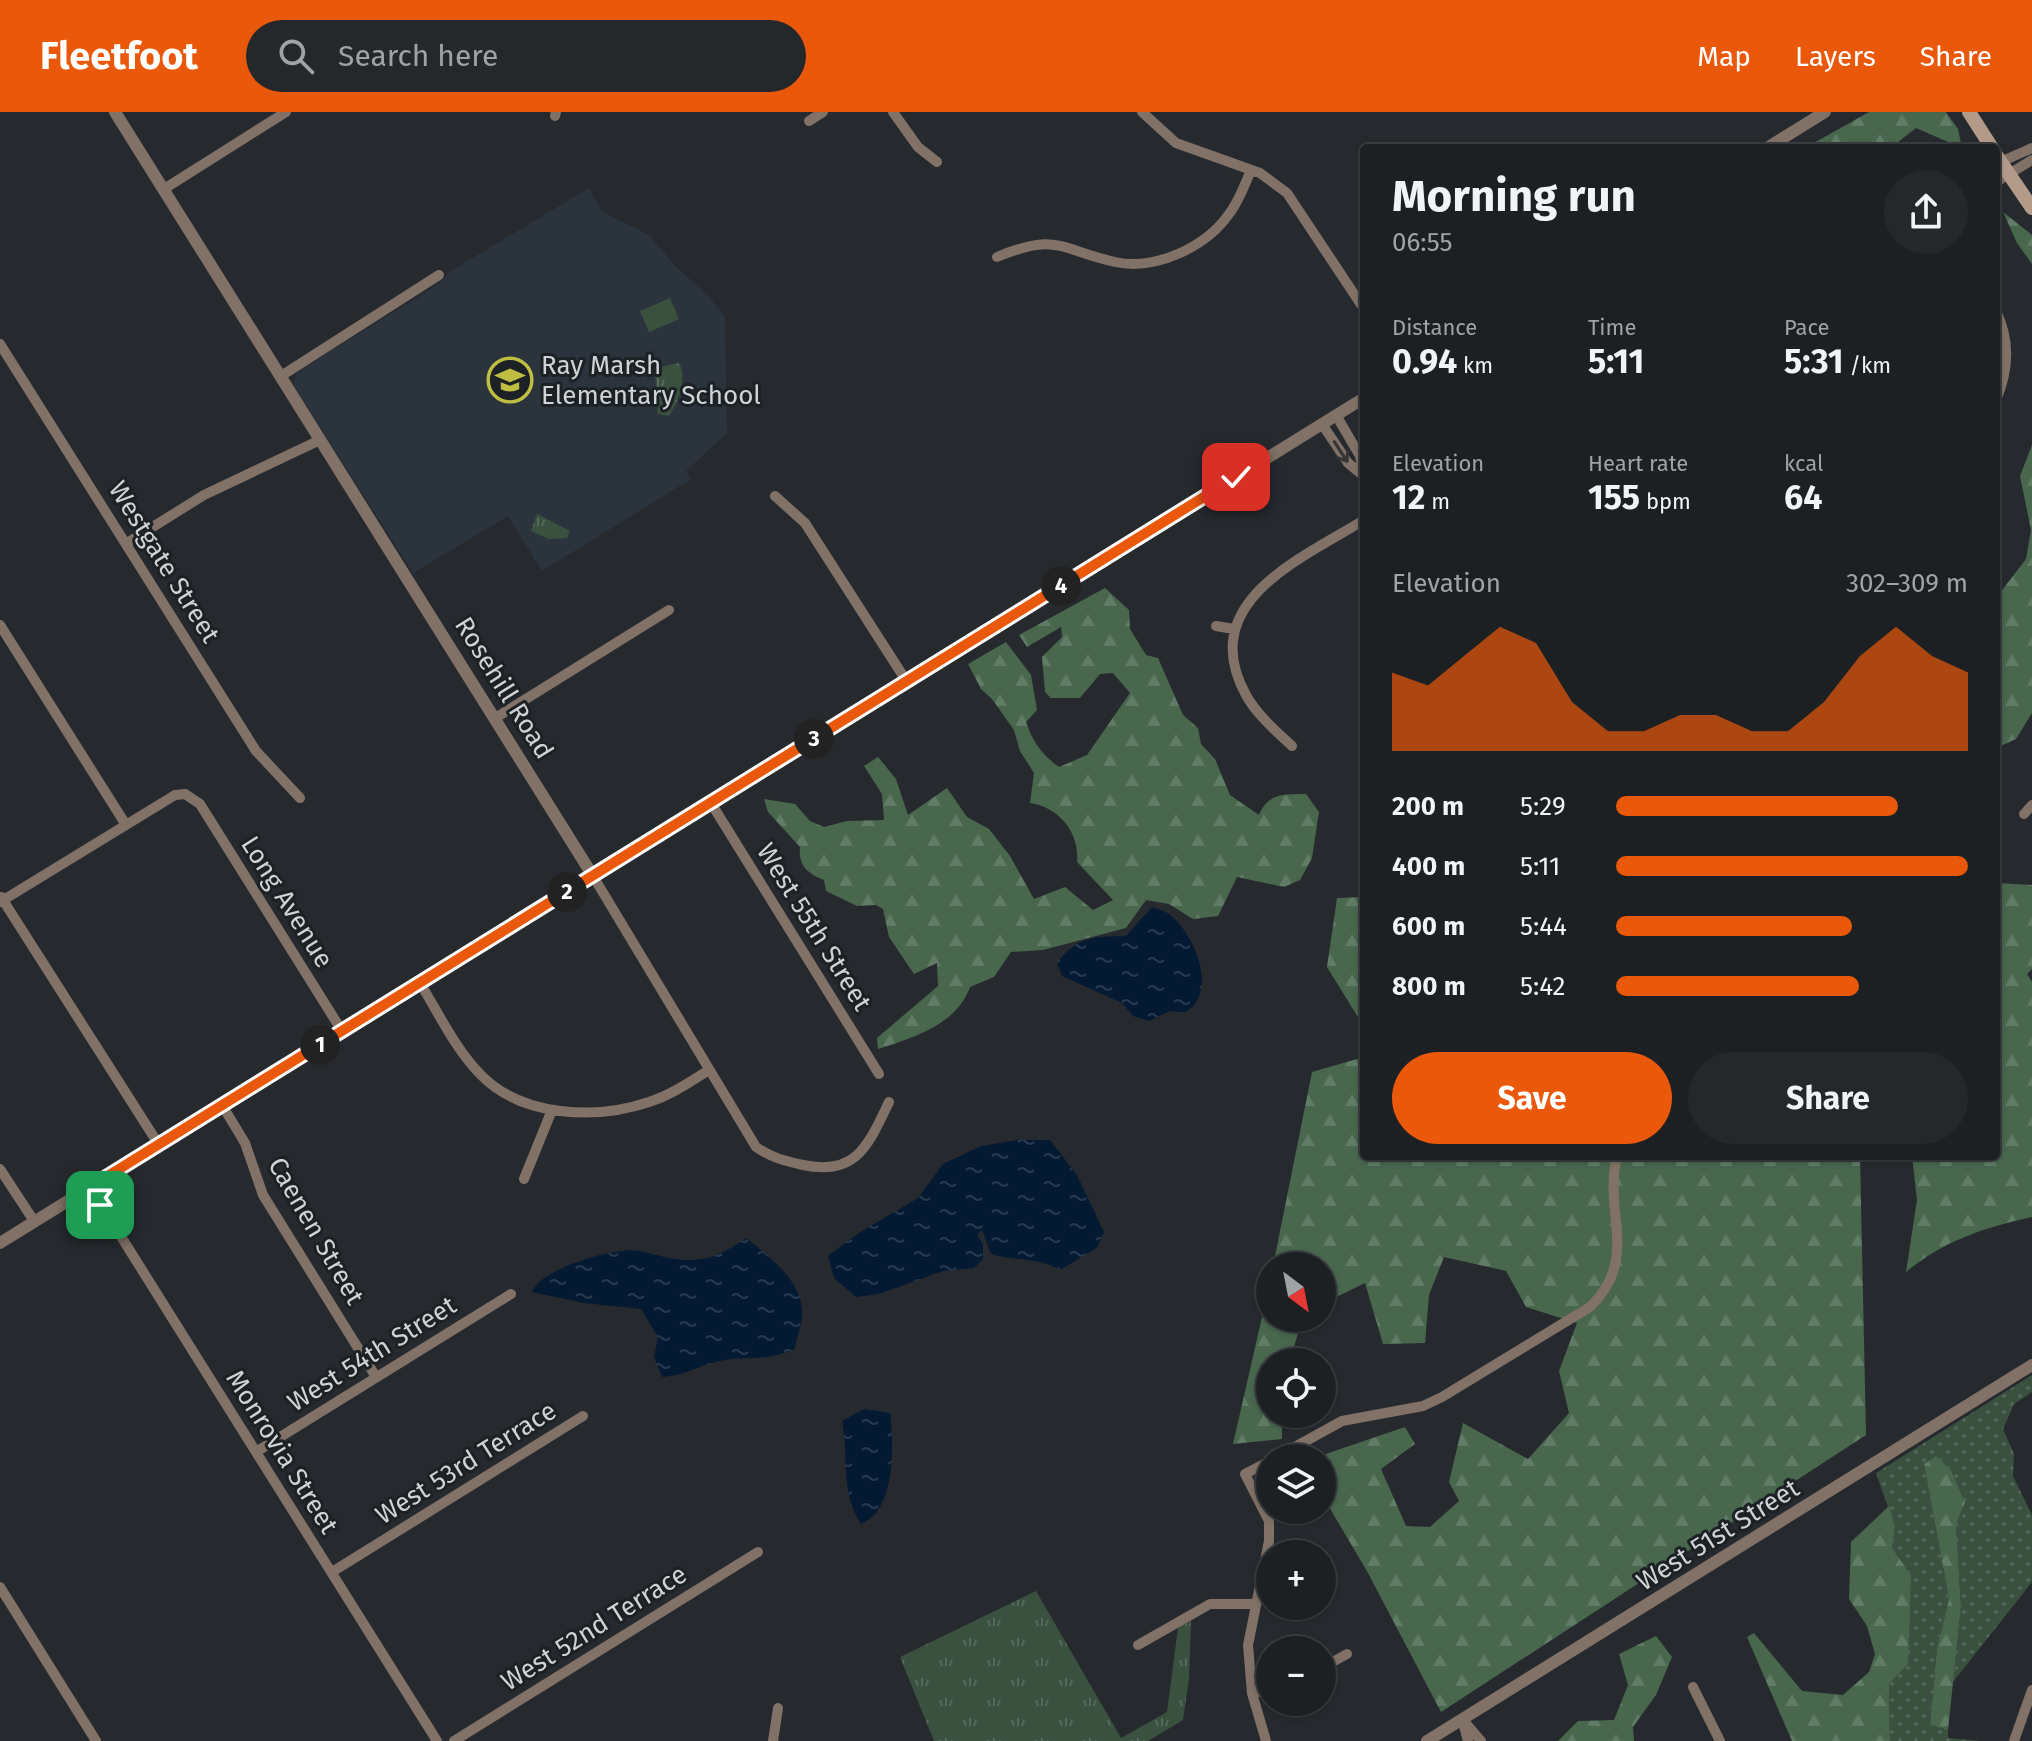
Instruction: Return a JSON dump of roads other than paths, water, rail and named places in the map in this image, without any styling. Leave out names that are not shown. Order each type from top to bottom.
[{"type":"main road","points":[[1969,112],[1989,144]]},
{"type":"main road","points":[[2000,168],[2032,208]]},
{"type":"street","name":"Rosehill Road","points":[[115,112],[497,717],[756,1147],[774,1159],[828,1170],[848,1164],[862,1149],[889,1102]]},
{"type":"street","points":[[164,189],[286,112]]},
{"type":"street","points":[[809,121],[823,112]]},
{"type":"street","points":[[893,112],[918,147],[937,162]]},
{"type":"street","points":[[1142,112],[1176,143],[1251,170],[1287,193],[1360,303]]},
{"type":"street","points":[[1773,144],[1825,112]]},
{"type":"street","points":[[2000,166],[2032,148]]},
{"type":"street","points":[[2000,167],[2032,160]]},
{"type":"street","points":[[997,257],[1023,246],[1051,242],[1118,263],[1151,263],[1181,252],[1229,216],[1251,170]]},
{"type":"street","points":[[281,376],[439,275]]},
{"type":"street","points":[[2000,324],[2007,346],[2000,389]]},
{"type":"street","name":"Westgate Street","points":[[0,344],[256,751],[300,798]]},
{"type":"street","points":[[0,1243],[1360,400]]},
{"type":"street","points":[[1336,415],[1360,456]]},
{"type":"street","points":[[1322,424],[1348,463],[1360,472]]},
{"type":"street","points":[[127,543],[204,495],[320,440]]},
{"type":"street","points":[[775,496],[805,523],[907,682]]},
{"type":"street","points":[[1292,746],[1247,696],[1235,660],[1234,629],[1255,592],[1266,581],[1360,522]]},
{"type":"street","points":[[497,717],[669,610]]},
{"type":"street","points":[[0,625],[126,825],[1,899],[159,1145]]},
{"type":"street","points":[[1216,626],[1234,629]]},
{"type":"street","name":"Long Avenue","points":[[126,825],[175,795],[193,798],[342,1031]]},
{"type":"street","name":"West 55th Street","points":[[711,803],[879,1074]]},
{"type":"street","points":[[420,983],[466,1057],[481,1075],[513,1099],[567,1112],[638,1105],[671,1093],[709,1070]]},
{"type":"street","name":"Caenen Street","points":[[222,1105],[245,1143],[263,1195],[376,1377]]},
{"type":"street","points":[[524,1179],[552,1110]]},
{"type":"street","points":[[1300,1444],[1342,1421],[1423,1406],[1590,1307],[1608,1287],[1616,1272],[1619,1241],[1613,1172],[1616,1160]]},
{"type":"street","points":[[0,1169],[34,1221]]},
{"type":"street","name":"Monrovia Street","points":[[90,1187],[437,1741]]},
{"type":"street","name":"West 54th Street","points":[[256,1452],[511,1294]]},
{"type":"street","name":"West 51st Street","points":[[1427,1741],[2032,1365]]},
{"type":"street","name":"West 53rd Terrace","points":[[332,1572],[583,1416]]},
{"type":"street","points":[[1256,1468],[1245,1474],[1256,1496]]},
{"type":"street","points":[[1266,1741],[1252,1693],[1248,1645],[1269,1541],[1269,1524]]},
{"type":"street","name":"West 52nd Terrace","points":[[454,1741],[758,1552]]},
{"type":"street","points":[[0,1587],[96,1741]]},
{"type":"street","points":[[1138,1645],[1210,1604],[1254,1604]]},
{"type":"street","points":[[1336,1660],[1347,1654]]},
{"type":"street","points":[[1693,1687],[1720,1741]]},
{"type":"street","points":[[2014,1741],[2032,1690]]},
{"type":"street","points":[[1252,1693],[1256,1692]]},
{"type":"street","points":[[773,1741],[778,1708]]},
{"type":"street","points":[[1462,1719],[1468,1741]]},
{"type":"street","points":[[1462,1719],[1481,1741]]},
{"type":"water","points":[[1152,907],[1169,914],[1178,922],[1193,946],[1202,974],[1198,999],[1188,1011],[1172,1011],[1149,1021],[1133,1016],[1122,1003],[1062,976],[1057,963],[1079,943],[1126,936]]},
{"type":"water","points":[[1018,1140],[1050,1140],[1077,1175],[1104,1232],[1097,1248],[1060,1270],[1042,1263],[991,1254],[982,1230],[977,1235],[983,1244],[983,1259],[974,1268],[943,1271],[879,1294],[856,1297],[834,1278],[828,1256],[857,1234],[918,1198],[943,1164],[981,1146]]},
{"type":"water","points":[[746,1238],[782,1269],[796,1289],[802,1316],[795,1349],[774,1356],[726,1360],[662,1377],[654,1357],[658,1337],[641,1309],[584,1303],[532,1292],[549,1275],[597,1256],[629,1250],[697,1260],[719,1254]]},
{"type":"water","points":[[864,1409],[890,1413],[892,1458],[887,1491],[881,1505],[872,1517],[861,1524],[850,1500],[842,1421]]},
{"type":"place","name":"Ray Marsh Elementary School","points":[[510,380]]}]
